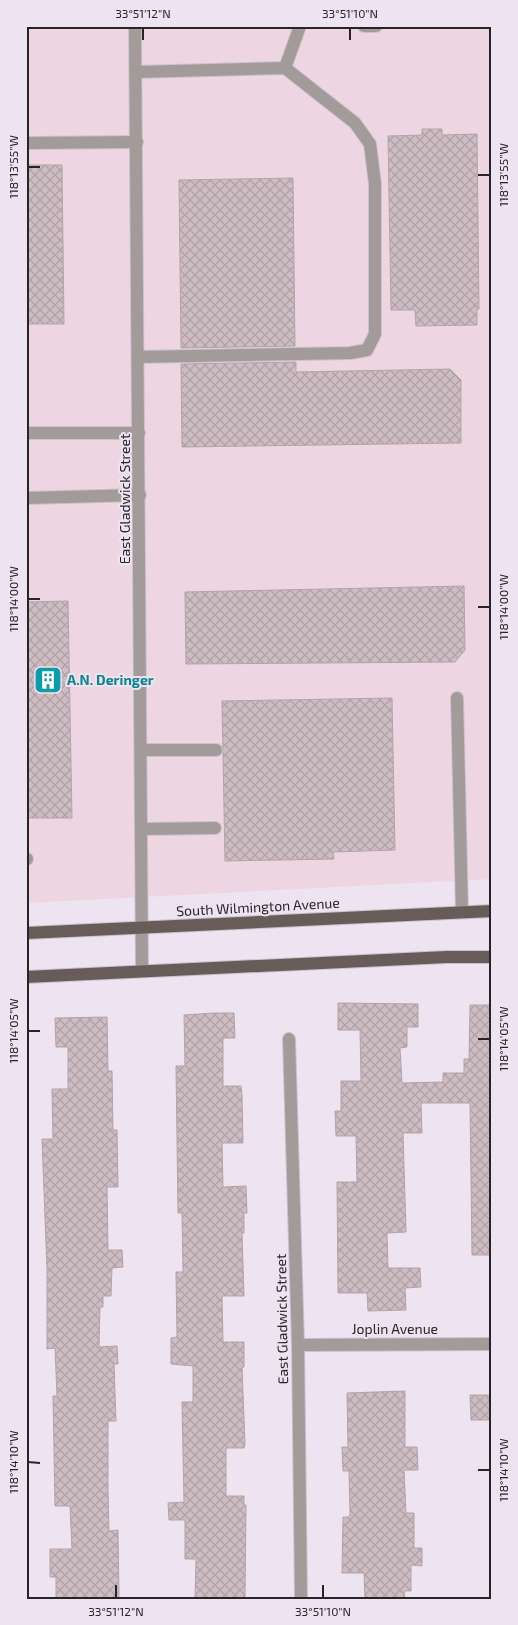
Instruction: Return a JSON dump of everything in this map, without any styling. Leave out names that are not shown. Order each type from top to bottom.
[{"type":"main road","name":"South Wilmington Avenue","points":[[26,933],[492,911]]},
{"type":"main road","points":[[26,977],[447,957],[492,958]]},
{"type":"street","name":"East Gladwick Street","points":[[135,26],[138,142],[142,971]]},
{"type":"street","points":[[285,68],[300,26]]},
{"type":"street","points":[[364,26],[376,26]]},
{"type":"street","points":[[137,72],[285,68],[355,123],[370,144],[375,184],[375,334],[367,350],[350,353],[139,357]]},
{"type":"street","points":[[26,143],[138,142]]},
{"type":"street","points":[[26,433],[139,433]]},
{"type":"street","points":[[26,498],[140,495]]},
{"type":"street","points":[[457,698],[462,912]]},
{"type":"street","points":[[141,750],[216,750]]},
{"type":"street","points":[[142,829],[215,828]]},
{"type":"street","name":"East Gladwick Street","points":[[289,1039],[298,1345],[301,1599]]},
{"type":"street","name":"Joplin Avenue","points":[[298,1345],[492,1344]]},
{"type":"shaded area","points":[[26,26],[492,26],[492,879],[26,903]]},
{"type":"building","points":[[422,129],[442,129],[442,135],[477,134],[479,309],[477,309],[477,325],[416,326],[415,310],[391,310],[388,136],[422,135]]},
{"type":"building","points":[[26,165],[62,165],[64,324],[26,324]]},
{"type":"building","points":[[293,178],[295,346],[181,348],[179,180]]},
{"type":"building","points":[[296,362],[296,372],[450,369],[461,380],[461,443],[182,447],[181,364]]},
{"type":"building","points":[[464,586],[465,650],[455,662],[186,664],[185,592]]},
{"type":"building","name":"A.N. Deringer","points":[[68,601],[72,818],[26,818],[26,602]]},
{"type":"building","points":[[392,698],[395,850],[333,852],[334,859],[225,861],[222,701]]},
{"type":"building","points":[[338,1003],[418,1004],[418,1027],[407,1027],[407,1047],[400,1048],[402,1083],[443,1082],[443,1073],[464,1073],[464,1059],[469,1059],[470,1005],[492,1005],[492,1255],[472,1255],[470,1103],[421,1103],[422,1133],[403,1133],[406,1232],[387,1233],[388,1268],[420,1268],[421,1287],[405,1288],[406,1310],[368,1311],[367,1293],[338,1293],[337,1182],[357,1182],[356,1136],[336,1136],[335,1111],[341,1111],[341,1081],[361,1081],[360,1030],[338,1030]]},
{"type":"building","points":[[234,1013],[235,1038],[223,1038],[223,1086],[241,1086],[242,1095],[243,1143],[222,1143],[223,1187],[246,1186],[247,1213],[244,1213],[244,1233],[242,1233],[244,1296],[222,1296],[223,1342],[244,1342],[244,1367],[242,1367],[245,1444],[244,1448],[226,1448],[226,1496],[244,1496],[244,1505],[246,1505],[245,1599],[195,1599],[196,1559],[185,1559],[185,1520],[169,1520],[168,1503],[184,1502],[182,1402],[193,1402],[193,1366],[171,1364],[171,1338],[177,1337],[176,1272],[183,1272],[182,1213],[178,1213],[176,1066],[185,1066],[184,1015]]},
{"type":"building","points":[[107,1017],[108,1071],[112,1071],[113,1130],[117,1130],[118,1187],[107,1187],[108,1250],[122,1250],[123,1267],[112,1268],[111,1296],[103,1296],[103,1307],[100,1307],[99,1347],[117,1346],[118,1364],[114,1364],[116,1421],[108,1421],[108,1489],[109,1531],[118,1530],[119,1595],[118,1599],[56,1599],[56,1577],[50,1577],[50,1549],[72,1549],[70,1506],[55,1506],[53,1396],[57,1396],[55,1348],[47,1349],[47,1270],[42,1139],[53,1139],[52,1089],[68,1089],[68,1047],[56,1047],[55,1018]]},
{"type":"building","points":[[405,1391],[405,1447],[417,1447],[418,1470],[404,1470],[406,1513],[414,1513],[414,1548],[422,1548],[422,1566],[411,1565],[411,1591],[404,1591],[405,1599],[365,1599],[364,1573],[342,1573],[343,1517],[349,1517],[350,1514],[349,1471],[343,1471],[342,1447],[348,1447],[347,1393]]},
{"type":"building","points":[[470,1395],[492,1395],[492,1420],[471,1420]]},
{"type":"place","name":"A.N. Deringer","points":[[48,680]]}]
